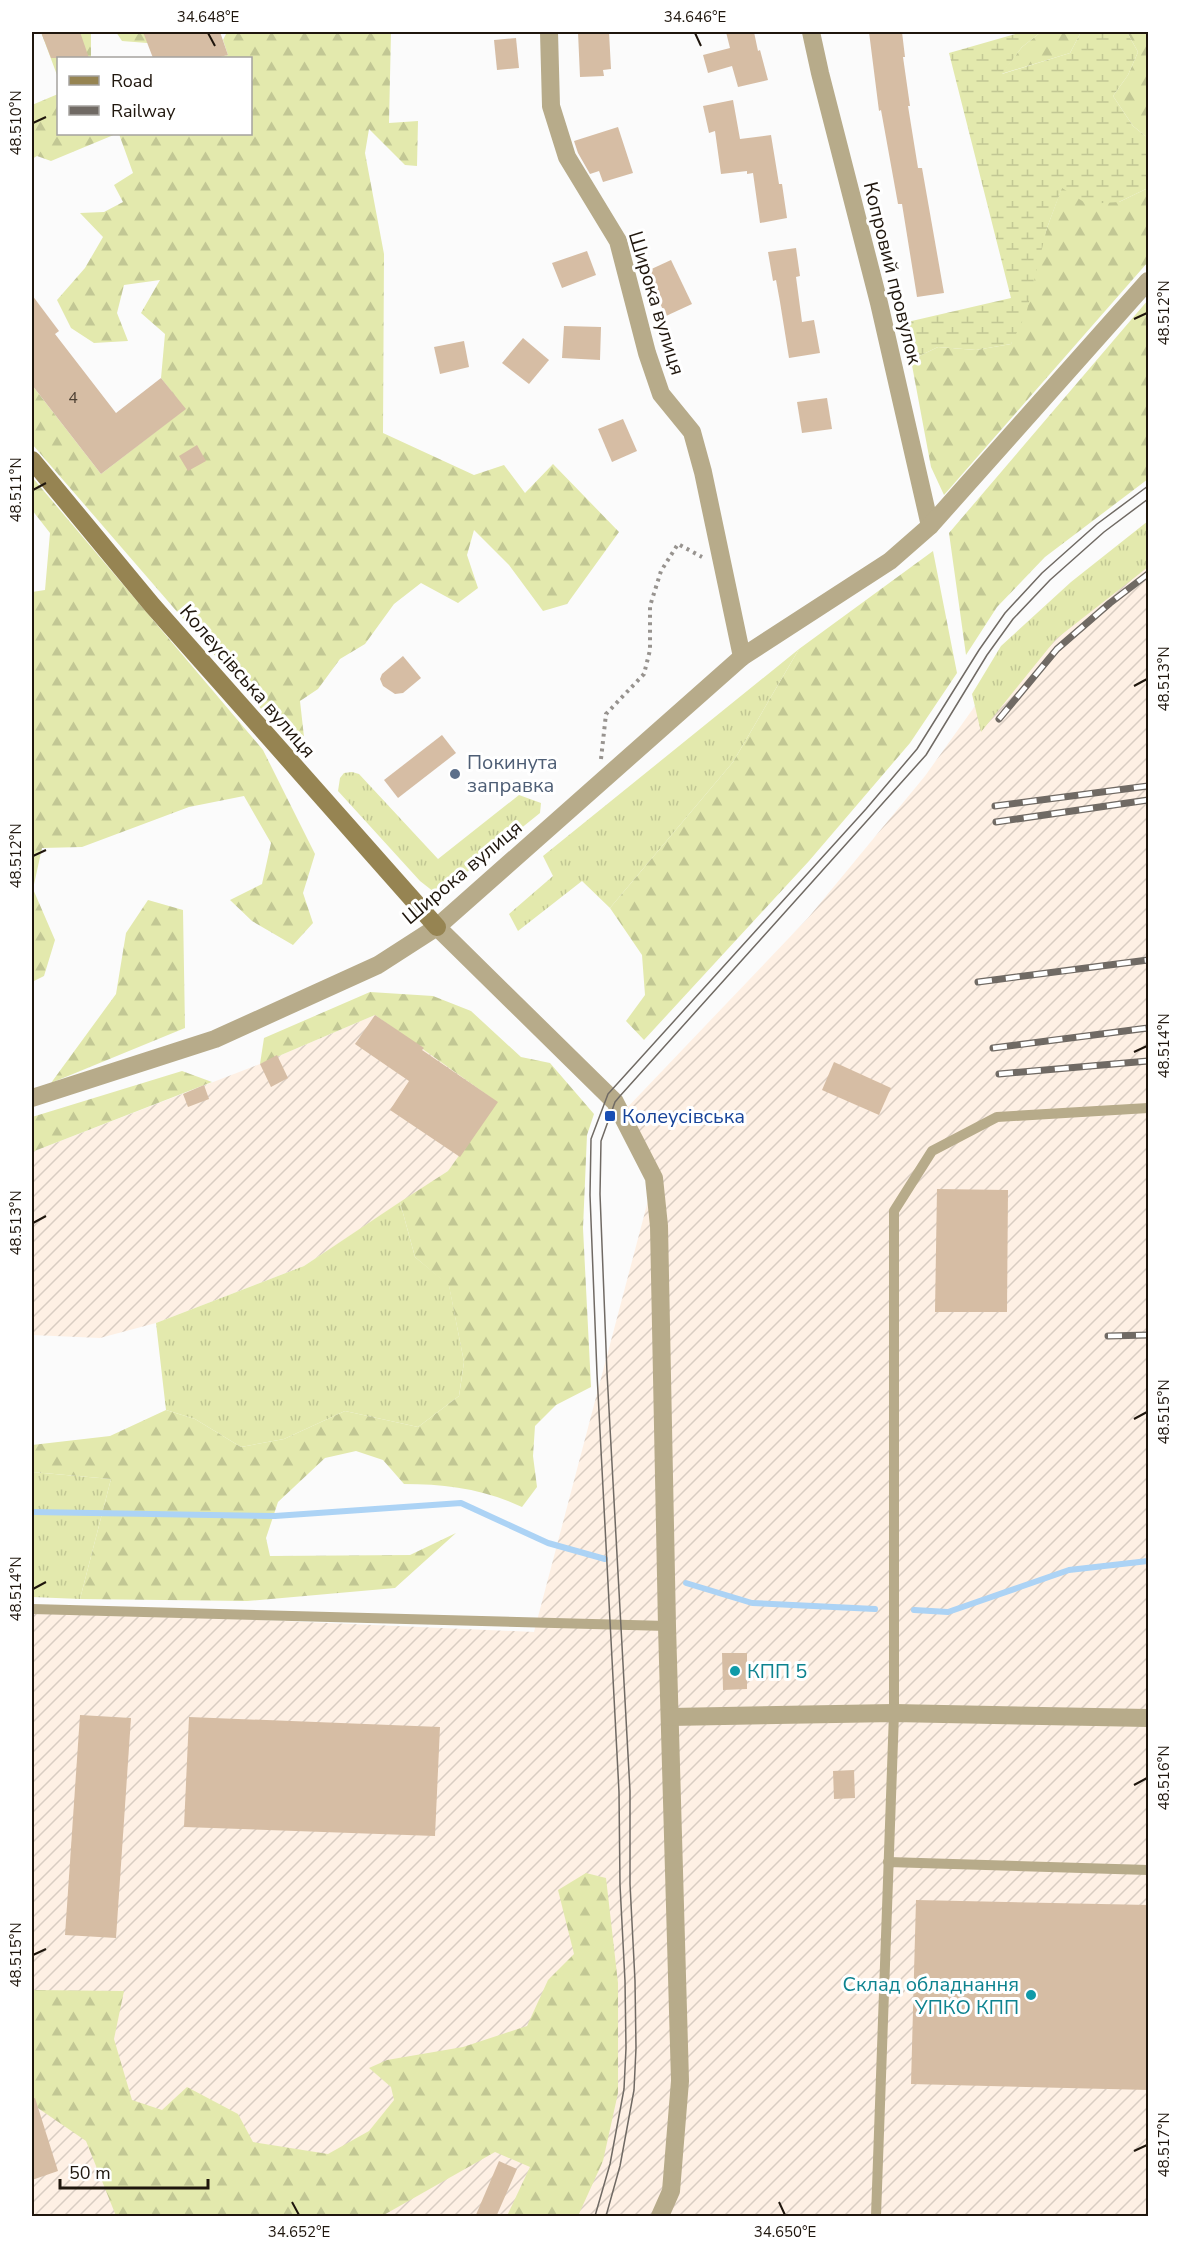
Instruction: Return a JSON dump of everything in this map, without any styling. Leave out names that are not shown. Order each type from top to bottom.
[{"type":"street","name":"Широка вулиця","points":[[549,32],[551,106],[567,157],[618,242],[647,353],[661,394],[692,432],[703,472],[742,657]]},
{"type":"street","name":"Копровий провулок","points":[[811,32],[879,303],[930,526]]},
{"type":"street","name":"Широка вулиця","points":[[32,1098],[215,1039],[378,965],[437,927],[742,657],[890,561],[930,526],[1149,280]]},
{"type":"street","name":"Колеусівська вулиця","points":[[32,460],[152,605],[437,927]]},
{"type":"street","points":[[437,927],[615,1102],[654,1178],[659,1226],[667,1626],[680,2081],[670,2191],[660,2217]]},
{"type":"street","points":[[670,1717],[894,1713],[1149,1718]]},
{"type":"lane","points":[[876,2217],[894,1713],[894,1211],[932,1151],[997,1117],[1149,1108]]},
{"type":"lane","points":[[32,1609],[667,1626]]},
{"type":"lane","points":[[888,1862],[1149,1870]]},
{"type":"path","points":[[605,779],[600,756],[606,714],[644,674],[650,650],[650,606],[661,571],[678,544],[724,568]]},
{"type":"shaded area","points":[[1148,547],[1148,2216],[32,2216],[32,1610],[534,1632],[654,1178],[623,1112],[808,918],[925,776],[1025,636]]},
{"type":"shaded area","points":[[375,1015],[498,1102],[448,1171],[304,1266],[156,1323],[100,1338],[32,1335],[32,1152],[260,1064]]},
{"type":"green space","points":[[41,32],[91,32],[91,57],[57,57],[57,75]]},
{"type":"green space","points":[[116,32],[178,32],[147,43],[122,41]]},
{"type":"green space","points":[[227,32],[391,32],[389,123],[418,121],[417,166],[405,165],[369,129],[365,153],[384,254],[383,433],[474,475],[504,465],[525,493],[553,464],[619,532],[567,604],[543,611],[509,565],[474,530],[467,555],[478,588],[458,603],[421,583],[394,604],[365,644],[340,659],[318,689],[300,701],[304,737],[269,718],[32,444],[32,385],[101,474],[185,409],[161,378],[165,334],[141,313],[160,280],[124,285],[117,313],[128,341],[94,343],[71,328],[57,300],[85,268],[103,237],[80,213],[104,212],[123,202],[114,185],[133,173],[119,135],[252,135],[252,57],[220,57],[228,55],[223,40]]},
{"type":"green space","points":[[1022,32],[1041,32],[1022,47],[1002,74],[1070,53],[1081,32],[1127,32],[1138,52],[1128,75],[1113,96],[1133,126],[1148,138],[1148,188],[1119,202],[1087,204],[1062,188],[1047,228],[1026,314],[1011,344],[976,350],[938,347],[911,360],[903,323],[1011,298],[949,53]]},
{"type":"green space","points":[[1041,32],[1081,32],[1070,53],[1001,74],[1022,47]]},
{"type":"green space","points":[[1127,32],[1148,32],[1148,138],[1133,126],[1113,96],[1128,75],[1138,52]]},
{"type":"green space","points":[[57,94],[57,135],[114,135],[51,161],[37,156],[32,159],[32,105]]},
{"type":"green space","points":[[1062,187],[1119,202],[1148,188],[1148,262],[944,495],[931,467],[911,360],[938,347],[976,350],[1011,344]]},
{"type":"green space","points":[[1148,300],[1148,479],[1045,557],[997,607],[966,655],[949,533]]},
{"type":"green space","points":[[32,477],[263,750],[315,854],[303,893],[313,923],[293,945],[252,921],[230,900],[262,884],[271,843],[244,796],[189,807],[82,847],[42,848],[33,889],[55,940],[44,976],[32,982],[32,592],[45,590],[50,533],[32,510]]},
{"type":"green space","points":[[1148,521],[1148,567],[1056,639],[981,732],[972,694],[1001,646],[1071,582]]},
{"type":"green space","points":[[933,551],[957,673],[910,743],[809,861],[644,1040],[626,1021],[645,995],[642,955],[610,908],[733,762],[799,649]]},
{"type":"green space","points":[[799,649],[733,762],[610,908],[582,881],[518,931],[509,914],[553,876],[543,856]]},
{"type":"green space","points":[[344,773],[359,774],[438,859],[519,795],[541,803],[540,813],[442,892],[434,892],[420,881],[338,791],[340,778]]},
{"type":"green space","points":[[148,900],[183,910],[185,1028],[51,1083],[116,994],[126,933]]},
{"type":"green space","points":[[370,992],[433,996],[471,1011],[521,1057],[550,1063],[594,1114],[587,1135],[583,1228],[591,1387],[556,1405],[535,1426],[533,1456],[537,1487],[522,1507],[493,1496],[464,1489],[404,1484],[383,1460],[356,1451],[325,1458],[278,1502],[266,1538],[270,1556],[410,1555],[456,1533],[395,1588],[247,1601],[80,1599],[111,1479],[32,1472],[32,1445],[110,1436],[166,1410],[195,1419],[241,1447],[284,1439],[345,1411],[418,1427],[459,1396],[464,1362],[449,1286],[415,1257],[400,1202],[448,1171],[497,1102],[375,1015],[260,1064],[264,1038]]},
{"type":"green space","points":[[182,1071],[212,1082],[32,1152],[32,1117]]},
{"type":"green space","points":[[400,1202],[415,1257],[449,1285],[464,1362],[459,1396],[418,1427],[345,1411],[284,1439],[241,1447],[195,1419],[166,1410],[156,1323],[304,1266]]},
{"type":"green space","points":[[32,1472],[111,1479],[80,1599],[32,1597]]},
{"type":"green space","points":[[586,1873],[606,1878],[618,1983],[618,2093],[603,2161],[578,2216],[507,2216],[530,2167],[495,2152],[382,2216],[116,2216],[86,2141],[32,2104],[32,1990],[124,1991],[114,2039],[132,2100],[162,2110],[187,2087],[238,2114],[253,2142],[328,2154],[369,2131],[394,2100],[391,2087],[369,2068],[387,2060],[463,2047],[527,2026],[548,1980],[574,1954],[558,1890]]},
{"type":"building","points":[[41,32],[80,32],[89,57],[51,58]]},
{"type":"building","points":[[143,32],[220,32],[228,55],[220,57],[153,57]]},
{"type":"building","points":[[578,32],[609,32],[611,69],[603,70],[604,76],[580,77]]},
{"type":"building","points":[[726,32],[754,32],[768,80],[738,87],[732,66],[708,73],[703,55],[730,48]]},
{"type":"building","points":[[869,32],[902,32],[910,106],[908,106],[918,168],[922,168],[944,293],[917,297],[902,204],[898,204],[881,110],[879,111]]},
{"type":"building","points":[[516,38],[519,68],[497,70],[494,40]]},
{"type":"building","points":[[733,100],[740,139],[771,135],[787,218],[760,223],[753,173],[747,174],[747,171],[721,174],[715,131],[709,133],[703,106]]},
{"type":"building","points":[[618,127],[633,173],[603,182],[599,171],[590,174],[574,141]]},
{"type":"building","points":[[796,248],[800,276],[796,277],[802,322],[814,320],[820,353],[789,358],[776,280],[773,281],[768,252]]},
{"type":"building","points":[[587,251],[596,275],[562,288],[552,263]]},
{"type":"building","points":[[671,260],[692,304],[666,316],[645,272]]},
{"type":"building","points":[[32,295],[59,331],[55,334],[116,413],[161,378],[186,409],[101,474],[32,385]]},
{"type":"building","points":[[564,326],[601,327],[600,360],[562,358]]},
{"type":"building","points":[[523,338],[549,360],[529,384],[502,363]]},
{"type":"building","points":[[464,341],[469,367],[440,374],[434,347]]},
{"type":"building","points":[[827,398],[832,429],[802,433],[797,402]]},
{"type":"building","points":[[623,419],[637,451],[612,462],[598,429]]},
{"type":"building","points":[[197,445],[206,461],[188,471],[179,456]]},
{"type":"building","points":[[403,656],[421,678],[403,693],[395,694],[383,686],[380,679],[382,674]]},
{"type":"building","points":[[442,735],[456,753],[398,798],[384,780]]},
{"type":"building","points":[[375,1015],[498,1102],[460,1157],[390,1110],[409,1081],[355,1044]]},
{"type":"building","points":[[277,1055],[288,1078],[271,1087],[260,1064]]},
{"type":"building","points":[[834,1062],[891,1088],[879,1115],[822,1090]]},
{"type":"building","points":[[204,1085],[209,1099],[188,1107],[183,1094]]},
{"type":"building","points":[[937,1189],[1008,1190],[1007,1312],[935,1312]]},
{"type":"building","name":"КПП 5","points":[[722,1653],[747,1653],[747,1689],[723,1690]]},
{"type":"building","points":[[80,1715],[131,1718],[116,1938],[65,1935]]},
{"type":"building","points":[[189,1717],[440,1727],[435,1836],[184,1827]]},
{"type":"building","points":[[854,1770],[855,1798],[834,1799],[833,1771]]},
{"type":"building","name":"Склад обладнання УПКО КПП","points":[[916,1900],[1149,1905],[1149,2090],[911,2084]]},
{"type":"building","points":[[35,2098],[58,2171],[32,2180],[32,2099]]},
{"type":"building","points":[[499,2161],[517,2169],[496,2217],[475,2217]]},
{"type":"waterway","points":[[32,1512],[275,1516],[461,1503],[548,1543],[605,1559]]},
{"type":"waterway","points":[[914,1610],[948,1612],[1069,1570],[1148,1561]]},
{"type":"waterway","points":[[686,1583],[752,1603],[875,1609]]},
{"type":"tram line","points":[[595,2216],[610,2164],[624,2089],[626,2048],[619,1792],[590,1195],[591,1139],[608,1094],[866,809],[917,749],[1005,613],[1042,573],[1097,524],[1148,486]]},
{"type":"tram line","points":[[606,2216],[620,2166],[634,2090],[636,2048],[630,1884],[630,1791],[607,1373],[600,1194],[601,1141],[615,1102],[620,1096],[926,755],[987,655],[1013,619],[1050,580],[1104,532],[1148,499]]},
{"type":"railway","points":[[999,719],[1057,649],[1148,574]]},
{"type":"railway","points":[[995,806],[1148,786]]},
{"type":"railway","points":[[996,822],[1148,800]]},
{"type":"railway","points":[[978,982],[1148,960]]},
{"type":"railway","points":[[993,1048],[1148,1028]]},
{"type":"railway","points":[[999,1074],[1148,1061]]},
{"type":"railway","points":[[1108,1336],[1148,1335]]},
{"type":"place","name":"Покинута заправка","points":[[455,774]]},
{"type":"place","name":"Колеусівська","points":[[610,1116]]},
{"type":"place","name":"КПП 5","points":[[735,1671]]},
{"type":"place","name":"Склад обладнання УПКО КПП","points":[[1031,1995]]}]
